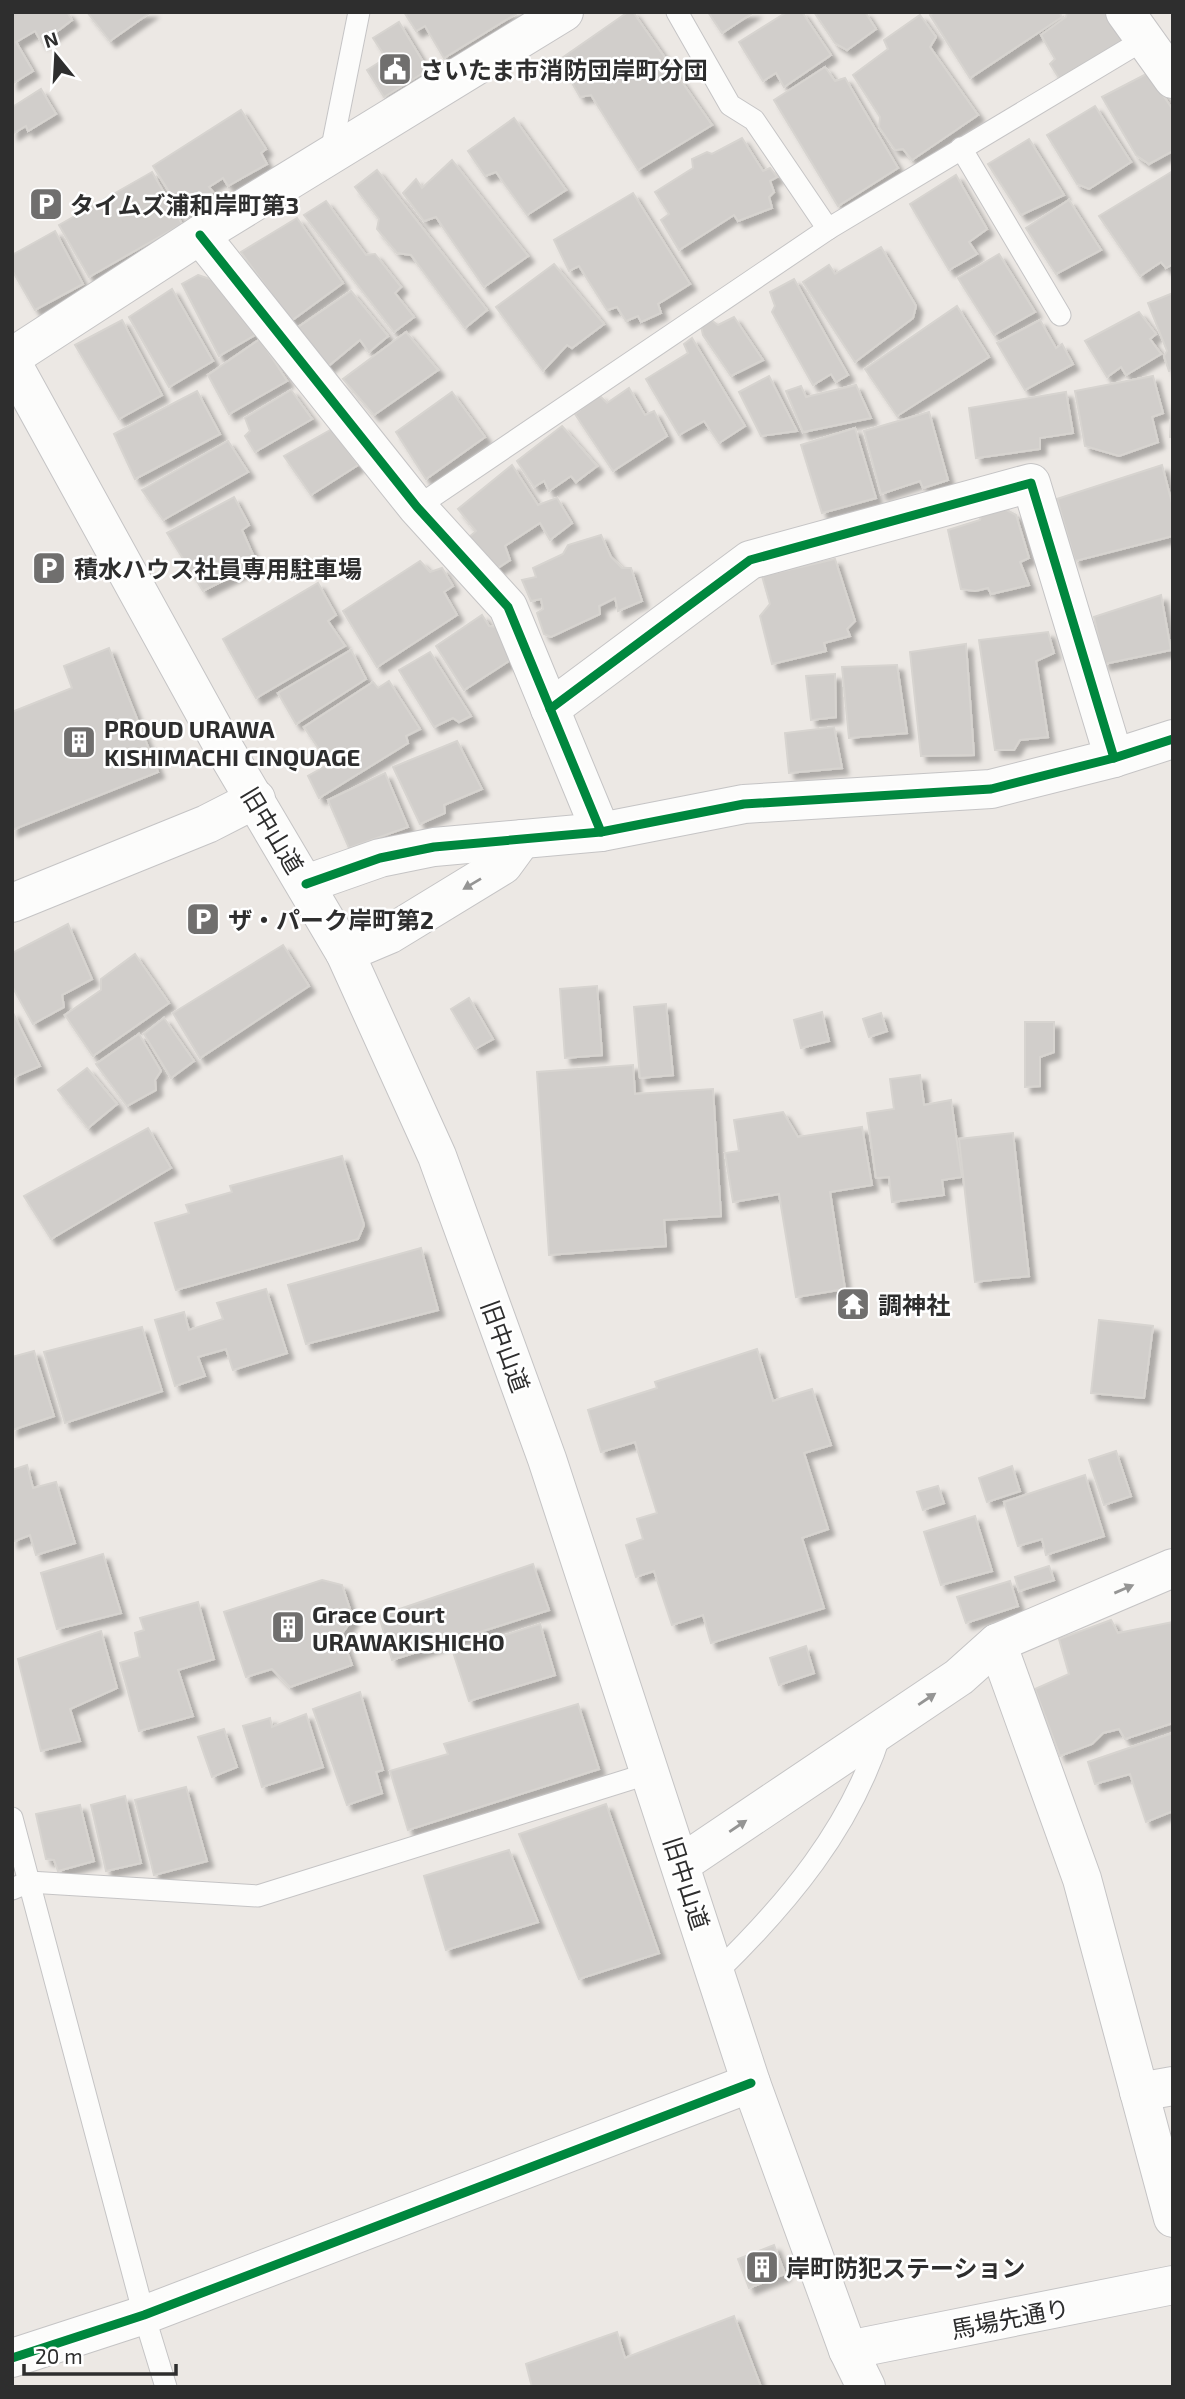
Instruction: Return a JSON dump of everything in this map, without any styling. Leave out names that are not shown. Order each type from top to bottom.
[{"type":"street","points":[[12,357],[200,235],[564,12]]},
{"type":"street","points":[[1135,26],[1173,79]]},
{"type":"street","points":[[200,235],[417,507],[508,607],[601,832]]},
{"type":"street","name":"旧中山道","points":[[12,363],[224,748],[345,953],[437,1156],[547,1459],[751,2083],[848,2350],[866,2387]]},
{"type":"street","points":[[550,709],[750,560],[1031,482],[1114,758]]},
{"type":"street","points":[[306,884],[380,858],[434,847],[601,832],[744,804],[991,789],[1114,758],[1173,739]]},
{"type":"street","points":[[12,903],[207,824],[256,799]]},
{"type":"street","points":[[345,953],[390,934],[503,865],[522,839]]},
{"type":"street","points":[[681,1864],[959,1677],[997,1643],[1173,1568]]},
{"type":"street","points":[[997,1643],[1156,2089],[1173,2218]]},
{"type":"street","points":[[12,2358],[144,2315],[751,2083]]},
{"type":"street","name":"馬場先通り","points":[[848,2350],[1173,2285]]},
{"type":"lane","points":[[330,157],[359,12]]},
{"type":"lane","points":[[677,12],[730,105],[754,120],[828,229]]},
{"type":"lane","points":[[417,507],[828,229],[961,148],[1135,26]]},
{"type":"lane","points":[[961,148],[1060,315]]},
{"type":"lane","points":[[716,1973],[772,1919],[803,1879],[869,1768],[881,1729]]},
{"type":"lane","points":[[20,1885],[258,1896],[650,1773]]},
{"type":"lane","points":[[12,1818],[20,1885],[166,2387]]},
{"type":"building","points":[[67,12],[72,20],[42,43],[35,31],[16,42],[33,71],[12,84],[12,14]]},
{"type":"building","points":[[87,12],[151,12],[110,41]]},
{"type":"building","points":[[404,12],[519,12],[444,58],[425,26],[416,31]]},
{"type":"building","points":[[628,12],[633,12],[712,125],[638,170],[591,95],[580,97],[559,60]]},
{"type":"building","points":[[708,12],[754,12],[722,33]]},
{"type":"building","points":[[787,12],[802,12],[831,55],[784,87],[776,73],[763,81],[739,42]]},
{"type":"building","points":[[814,12],[865,12],[876,29],[847,50],[835,43]]},
{"type":"building","points":[[935,12],[1059,12],[1062,17],[970,78],[930,15]]},
{"type":"building","points":[[1067,12],[1108,12],[1129,42],[1062,83],[1050,64],[1055,59],[1041,35],[1066,17]]},
{"type":"building","points":[[920,15],[936,37],[930,47],[978,115],[912,160],[903,149],[895,150],[879,127],[880,117],[853,75],[888,49],[884,40]]},
{"type":"building","points":[[399,22],[428,70],[384,97],[367,70],[386,58],[373,38]]},
{"type":"building","points":[[825,67],[835,81],[845,78],[898,168],[838,206],[774,100]]},
{"type":"building","points":[[1148,73],[1173,110],[1173,151],[1149,164],[1136,155],[1102,97]]},
{"type":"building","points":[[41,89],[56,114],[28,131],[26,126],[12,134],[12,103],[14,106]]},
{"type":"building","points":[[1095,106],[1131,162],[1089,189],[1077,184],[1047,135]]},
{"type":"building","points":[[241,110],[266,149],[261,153],[267,164],[228,186],[223,178],[209,187],[213,192],[182,212],[153,166]]},
{"type":"building","points":[[514,118],[566,190],[527,215],[496,172],[485,176],[468,151]]},
{"type":"building","points":[[742,138],[763,171],[770,168],[777,177],[770,181],[774,192],[769,197],[772,208],[738,221],[734,215],[679,250],[661,220],[669,214],[655,192],[693,168],[692,159],[707,152],[712,154]]},
{"type":"building","points":[[1029,139],[1064,195],[1021,215],[988,164]]},
{"type":"building","points":[[452,160],[528,256],[484,287],[436,217],[424,221],[403,193],[416,179],[422,188]]},
{"type":"building","points":[[377,170],[487,310],[465,328],[411,255],[397,253],[377,229],[379,219],[355,187]]},
{"type":"building","points":[[1173,171],[1173,264],[1166,268],[1161,262],[1140,276],[1099,216]]},
{"type":"building","points":[[152,172],[182,224],[89,277],[59,225]]},
{"type":"building","points":[[956,175],[987,229],[969,242],[977,254],[949,270],[910,204]]},
{"type":"building","points":[[633,193],[690,284],[658,304],[661,313],[641,322],[638,316],[626,321],[617,307],[607,310],[579,266],[569,271],[554,240]]},
{"type":"building","points":[[1069,200],[1101,250],[1056,274],[1026,228]]},
{"type":"building","points":[[326,201],[366,255],[375,254],[401,287],[395,293],[414,317],[394,332],[304,215]]},
{"type":"building","points":[[297,218],[343,283],[291,321],[241,252]]},
{"type":"building","points":[[55,231],[83,284],[35,310],[12,270],[12,255]]},
{"type":"building","points":[[881,247],[916,306],[913,318],[855,362],[803,282],[829,265],[835,274]]},
{"type":"building","points":[[999,254],[1035,312],[994,335],[958,278]]},
{"type":"building","points":[[554,264],[604,324],[572,348],[567,345],[543,371],[496,307]]},
{"type":"building","points":[[198,275],[216,281],[255,335],[219,356],[182,284]]},
{"type":"building","points":[[794,279],[848,375],[836,382],[831,374],[813,385],[772,312],[775,306],[770,292]]},
{"type":"building","points":[[172,289],[213,361],[169,387],[129,317]]},
{"type":"building","points":[[351,291],[388,336],[369,352],[360,340],[326,368],[294,330]]},
{"type":"building","points":[[1173,293],[1173,370],[1169,371],[1164,356],[1167,351],[1148,303]]},
{"type":"building","points":[[957,306],[989,357],[897,416],[865,369]]},
{"type":"building","points":[[1139,312],[1156,334],[1150,339],[1161,354],[1126,375],[1121,367],[1107,377],[1085,341]]},
{"type":"building","points":[[734,317],[763,360],[731,376],[703,335],[701,326],[711,320],[718,325]]},
{"type":"building","points":[[122,320],[162,395],[119,419],[75,345]]},
{"type":"building","points":[[1040,320],[1056,348],[1062,344],[1073,364],[1025,390],[997,343]]},
{"type":"building","points":[[406,332],[438,370],[374,415],[343,379]]},
{"type":"building","points":[[692,338],[745,426],[719,443],[704,421],[679,435],[646,379],[688,353],[684,344]]},
{"type":"building","points":[[260,339],[287,381],[229,414],[208,375]]},
{"type":"building","points":[[769,376],[797,431],[761,436],[739,392]]},
{"type":"building","points":[[1153,376],[1163,413],[1152,417],[1158,442],[1119,456],[1085,446],[1075,391]]},
{"type":"building","points":[[1173,384],[1173,437],[1170,437]]},
{"type":"building","points":[[856,385],[871,418],[803,432],[786,391],[801,386],[806,397]]},
{"type":"building","points":[[629,388],[645,415],[654,411],[667,436],[613,471],[575,414],[599,395],[607,403]]},
{"type":"building","points":[[291,390],[312,419],[255,452],[245,436],[250,431],[245,418]]},
{"type":"building","points":[[197,391],[220,434],[135,479],[114,434]]},
{"type":"building","points":[[452,392],[485,437],[426,479],[396,432]]},
{"type":"building","points":[[1066,392],[1073,433],[1040,438],[1040,449],[976,458],[969,408]]},
{"type":"building","points":[[929,412],[948,480],[923,488],[920,481],[881,494],[864,431]]},
{"type":"building","points":[[562,426],[597,466],[576,482],[571,476],[549,491],[544,481],[534,487],[517,461]]},
{"type":"building","points":[[855,428],[876,498],[822,513],[801,445]]},
{"type":"building","points":[[332,429],[358,465],[311,495],[284,456]]},
{"type":"building","points":[[228,441],[248,472],[163,520],[142,490]]},
{"type":"building","points":[[512,465],[538,505],[557,498],[572,523],[550,540],[540,523],[505,546],[510,560],[495,570],[468,538],[476,531],[458,509]]},
{"type":"building","points":[[1162,465],[1173,507],[1173,536],[1075,561],[1057,499]]},
{"type":"building","points":[[234,497],[249,525],[242,530],[257,564],[203,591],[167,533]]},
{"type":"building","points":[[1001,507],[1016,515],[1029,558],[1020,562],[1029,585],[991,594],[988,588],[975,591],[961,589],[948,530],[980,520],[981,514]]},
{"type":"building","points":[[601,535],[611,557],[622,568],[631,568],[642,601],[618,611],[615,598],[599,606],[600,614],[551,637],[544,634],[537,613],[543,609],[541,599],[531,601],[522,580],[536,577],[533,568],[563,554],[568,545]]},
{"type":"building","points":[[835,559],[855,621],[847,629],[850,636],[824,643],[826,651],[772,664],[760,616],[770,604],[762,576]]},
{"type":"building","points":[[420,561],[430,572],[442,568],[453,586],[444,592],[457,615],[377,667],[343,611]]},
{"type":"building","points":[[318,583],[336,615],[328,621],[345,646],[256,698],[223,639]]},
{"type":"building","points":[[1161,595],[1171,650],[1104,664],[1094,617]]},
{"type":"building","points":[[482,615],[489,626],[497,627],[515,657],[464,690],[436,646]]},
{"type":"building","points":[[1048,632],[1054,653],[1036,661],[1048,737],[1020,740],[1014,750],[995,750],[979,640]]},
{"type":"building","points":[[966,644],[974,755],[921,756],[910,652]]},
{"type":"building","name":"PROUD URAWA KISHIMACHI CINQUAGE","points":[[109,648],[158,772],[12,830],[12,712],[72,688],[64,666]]},
{"type":"building","points":[[351,650],[366,679],[296,724],[278,693]]},
{"type":"building","points":[[430,652],[471,716],[459,722],[453,718],[434,727],[399,670]]},
{"type":"building","points":[[897,665],[907,733],[849,738],[842,667]]},
{"type":"building","points":[[835,674],[836,717],[811,720],[806,676]]},
{"type":"building","points":[[389,681],[420,729],[406,736],[408,743],[319,798],[308,776],[329,764],[304,727],[373,682],[378,688]]},
{"type":"building","points":[[834,727],[842,768],[789,773],[785,733]]},
{"type":"building","points":[[457,741],[482,789],[444,805],[445,813],[420,824],[393,767]]},
{"type":"building","points":[[385,773],[408,827],[349,848],[328,800]]},
{"type":"building","points":[[68,924],[92,979],[62,995],[64,1007],[33,1024],[12,986],[12,953]]},
{"type":"building","points":[[283,945],[309,986],[200,1058],[173,1013]]},
{"type":"building","points":[[135,954],[169,1003],[93,1056],[65,1015],[101,990],[101,979]]},
{"type":"building","points":[[597,986],[602,1055],[565,1058],[560,989]]},
{"type":"building","points":[[469,998],[493,1039],[475,1049],[451,1009]]},
{"type":"building","points":[[666,1004],[673,1075],[640,1078],[634,1007]]},
{"type":"building","points":[[12,1011],[40,1066],[12,1078]]},
{"type":"building","points":[[822,1012],[829,1041],[801,1048],[794,1020]]},
{"type":"building","points":[[881,1013],[887,1031],[869,1037],[863,1019]]},
{"type":"building","points":[[164,1018],[194,1061],[171,1078],[144,1034]]},
{"type":"building","points":[[1025,1022],[1054,1022],[1054,1052],[1040,1057],[1040,1086],[1025,1087]]},
{"type":"building","points":[[139,1034],[161,1071],[155,1080],[156,1090],[127,1106],[96,1064]]},
{"type":"building","points":[[633,1065],[635,1094],[713,1089],[721,1216],[664,1220],[666,1246],[549,1255],[537,1072]]},
{"type":"building","points":[[87,1068],[117,1104],[88,1128],[58,1090]]},
{"type":"building","points":[[920,1075],[924,1105],[951,1100],[962,1177],[942,1180],[944,1195],[892,1202],[889,1177],[876,1178],[867,1113],[894,1109],[890,1079]]},
{"type":"building","points":[[783,1112],[798,1137],[862,1127],[872,1185],[830,1192],[845,1289],[796,1297],[779,1194],[733,1202],[725,1153],[739,1151],[734,1120]]},
{"type":"building","points":[[148,1128],[171,1168],[51,1239],[24,1196]]},
{"type":"building","points":[[1013,1133],[1029,1276],[975,1282],[959,1139]]},
{"type":"building","points":[[342,1156],[364,1225],[358,1239],[176,1290],[155,1223],[189,1213],[186,1205],[232,1192],[230,1186]]},
{"type":"building","points":[[421,1248],[438,1310],[306,1344],[288,1285]]},
{"type":"building","points":[[266,1289],[287,1353],[233,1370],[226,1349],[198,1357],[205,1376],[175,1386],[155,1320],[184,1312],[189,1330],[223,1319],[217,1303]]},
{"type":"building","points":[[1099,1320],[1153,1326],[1144,1398],[1091,1393]]},
{"type":"building","points":[[142,1327],[162,1391],[65,1423],[44,1352]]},
{"type":"building","points":[[757,1349],[773,1401],[812,1389],[831,1445],[804,1453],[828,1529],[802,1538],[824,1608],[711,1643],[703,1615],[672,1625],[654,1571],[636,1577],[626,1545],[643,1539],[637,1519],[657,1513],[635,1442],[601,1452],[588,1410],[657,1388],[655,1382]]},
{"type":"building","points":[[34,1351],[54,1416],[12,1430],[12,1357]]},
{"type":"building","points":[[1116,1451],[1131,1496],[1104,1505],[1089,1460]]},
{"type":"building","points":[[27,1465],[33,1488],[56,1482],[75,1543],[36,1555],[30,1535],[12,1542],[12,1470]]},
{"type":"building","points":[[1012,1466],[1020,1491],[987,1502],[979,1478]]},
{"type":"building","points":[[1085,1475],[1104,1536],[1046,1555],[1042,1539],[1018,1546],[1004,1502]]},
{"type":"building","points":[[938,1486],[944,1503],[923,1510],[917,1492]]},
{"type":"building","points":[[975,1516],[992,1571],[941,1585],[924,1532]]},
{"type":"building","points":[[103,1554],[121,1613],[57,1629],[41,1573]]},
{"type":"building","points":[[533,1564],[549,1610],[392,1660],[379,1616]]},
{"type":"building","points":[[1049,1566],[1054,1580],[1019,1591],[1015,1577]]},
{"type":"building","name":"Grace Court URAWAKISHICHO","points":[[322,1580],[342,1585],[353,1618],[341,1635],[352,1665],[290,1687],[272,1669],[246,1677],[224,1612]]},
{"type":"building","points":[[1010,1581],[1018,1606],[966,1623],[957,1597]]},
{"type":"building","points":[[198,1602],[214,1659],[178,1670],[193,1716],[139,1731],[120,1663],[140,1657],[135,1633],[144,1630],[140,1618]]},
{"type":"building","points":[[1111,1620],[1118,1633],[1173,1622],[1173,1723],[1125,1739],[1119,1729],[1103,1733],[1092,1744],[1060,1756],[1035,1689],[1069,1674],[1059,1639]]},
{"type":"building","points":[[540,1624],[555,1675],[469,1701],[453,1652]]},
{"type":"building","points":[[101,1631],[117,1688],[70,1709],[80,1741],[41,1751],[18,1659]]},
{"type":"building","points":[[806,1646],[814,1673],[779,1685],[770,1658]]},
{"type":"building","points":[[360,1692],[383,1770],[376,1772],[382,1793],[347,1805],[313,1709]]},
{"type":"building","points":[[578,1704],[599,1769],[408,1830],[390,1771],[448,1754],[444,1744]]},
{"type":"building","points":[[306,1714],[323,1767],[262,1787],[243,1726],[270,1718],[272,1727]]},
{"type":"building","points":[[224,1729],[237,1767],[212,1777],[198,1737]]},
{"type":"building","points":[[1173,1733],[1173,1811],[1146,1822],[1130,1774],[1095,1784],[1088,1762]]},
{"type":"building","points":[[186,1787],[207,1861],[154,1875],[135,1800]]},
{"type":"building","points":[[125,1796],[141,1863],[106,1871],[91,1805]]},
{"type":"building","points":[[606,1804],[659,1953],[579,1979],[519,1834]]},
{"type":"building","points":[[80,1805],[94,1861],[58,1871],[54,1860],[46,1859],[36,1814]]},
{"type":"building","points":[[509,1850],[538,1922],[446,1950],[424,1876]]},
{"type":"building","name":"岸町防犯ステーション","points":[[774,2245],[785,2274],[749,2288],[738,2259]]},
{"type":"building","points":[[734,2316],[761,2387],[532,2387],[526,2364],[617,2332],[625,2358]]},
{"type":"cycle path","points":[[200,235],[417,507],[508,607],[601,832]]},
{"type":"cycle path","points":[[550,709],[750,560],[1031,483],[1114,758]]},
{"type":"cycle path","points":[[306,884],[380,858],[434,847],[601,832],[744,804],[991,789],[1114,758],[1173,739]]},
{"type":"cycle path","points":[[12,2358],[144,2315],[751,2083]]},
{"type":"place","name":"さいたま市消防団岸町分団","points":[[395,69]]},
{"type":"place","name":"タイムズ浦和岸町第3","points":[[46,204]]},
{"type":"place","name":"積水ハウス社員専用駐車場","points":[[49,568]]},
{"type":"place","name":"PROUD URAWA KISHIMACHI CINQUAGE","points":[[79,742]]},
{"type":"place","name":"ザ・パーク岸町第2","points":[[203,919]]},
{"type":"place","name":"調神社","points":[[853,1304]]},
{"type":"place","name":"Grace Court URAWAKISHICHO","points":[[288,1627]]},
{"type":"place","name":"岸町防犯ステーション","points":[[762,2267]]}]
